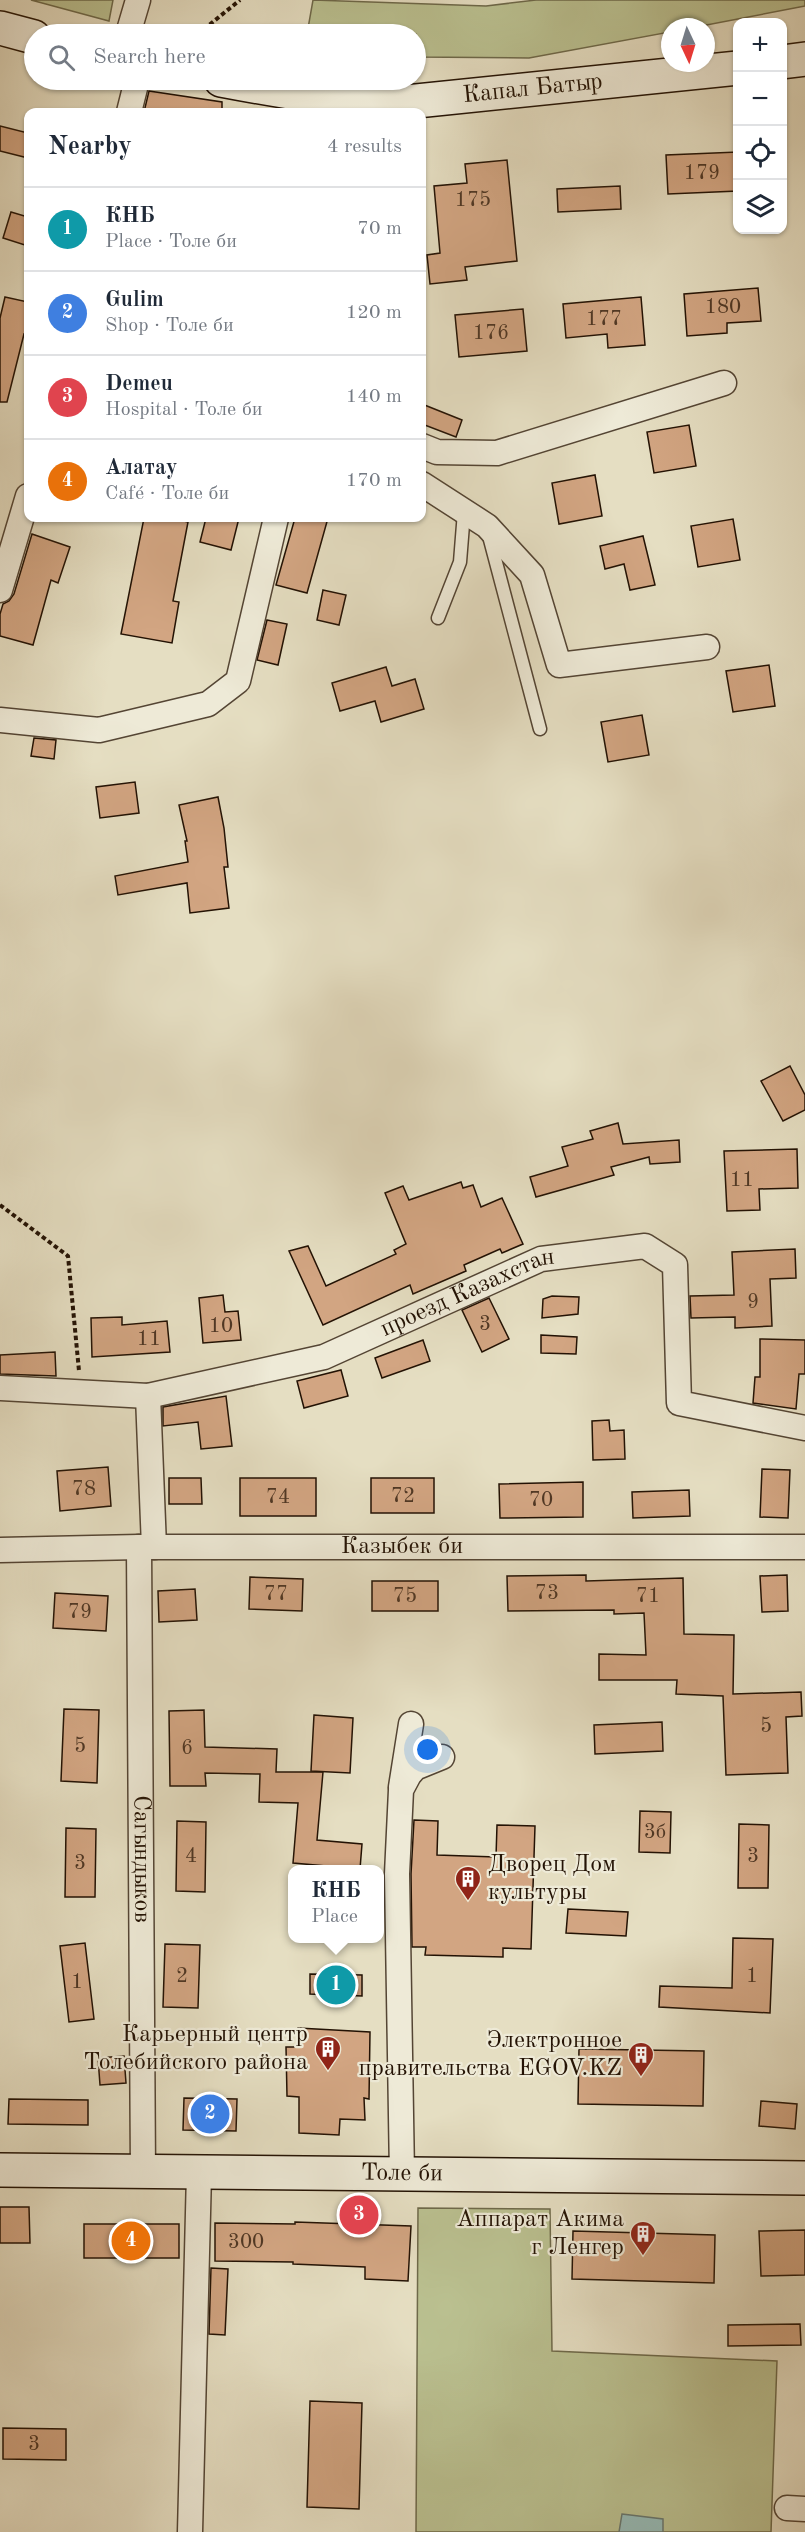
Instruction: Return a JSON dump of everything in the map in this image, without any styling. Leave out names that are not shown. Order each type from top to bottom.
[{"type":"main road","points":[[0,28],[24,34]]},
{"type":"main road","points":[[787,61],[805,59]]},
{"type":"main road","name":"Капал Батыр","points":[[285,90],[396,108],[733,69]]},
{"type":"main road","name":"Толе би","points":[[0,2170],[805,2178]]},
{"type":"street","points":[[131,24],[138,0]]},
{"type":"street","points":[[130,108],[134,90]]},
{"type":"street","points":[[426,448],[437,452],[497,453],[724,382]]},
{"type":"street","points":[[426,487],[486,526],[532,575],[559,665],[707,647]]},
{"type":"street","points":[[0,590],[24,509]]},
{"type":"street","points":[[0,720],[99,730],[208,704],[238,681],[275,522]]},
{"type":"street","name":"проезд Казахстан","points":[[0,1388],[148,1396],[324,1357],[541,1258],[645,1246],[675,1265],[679,1403],[805,1428]]},
{"type":"street","name":"Сагындыков","points":[[143,2173],[148,1396]]},
{"type":"street","name":"Казыбек би","points":[[0,1550],[146,1547],[805,1547]]},
{"type":"street","points":[[402,2175],[397,1874],[401,1790],[411,1724]]},
{"type":"street","points":[[401,1790],[408,1775],[415,1768],[442,1757]]},
{"type":"street","points":[[190,2532],[199,2173]]},
{"type":"lane","points":[[438,618],[460,562],[464,512]]},
{"type":"lane","points":[[486,526],[540,729]]},
{"type":"path","points":[[210,24],[240,0]]},
{"type":"path","points":[[0,1205],[68,1256],[82,1392]]},
{"type":"green space","points":[[31,0],[113,0],[109,21]]},
{"type":"green space","points":[[313,0],[486,6],[536,0],[805,0],[805,6],[733,18],[715,23],[715,18],[661,18],[661,34],[529,58],[426,57],[426,24],[309,24]]},
{"type":"green space","points":[[418,2208],[550,2209],[552,2351],[777,2361],[771,2532],[416,2532]]},
{"type":"water","points":[[622,2514],[663,2519],[663,2532],[619,2532]]},
{"type":"building","points":[[149,91],[222,102],[222,108],[145,108]]},
{"type":"building","points":[[0,126],[24,132],[24,157],[0,151]]},
{"type":"building","points":[[733,152],[733,191],[668,194],[666,155]]},
{"type":"building","points":[[507,160],[517,261],[465,267],[467,280],[430,284],[427,255],[440,253],[434,186],[467,183],[465,164]]},
{"type":"building","points":[[620,186],[621,209],[558,212],[557,189]]},
{"type":"building","points":[[11,212],[24,216],[24,245],[3,238]]},
{"type":"building","points":[[758,288],[761,321],[727,323],[727,333],[687,336],[684,294]]},
{"type":"building","points":[[5,297],[24,301],[24,334],[7,402],[0,402],[0,318]]},
{"type":"building","points":[[641,297],[645,345],[608,348],[607,334],[566,338],[563,304]]},
{"type":"building","points":[[523,309],[527,351],[459,357],[455,315]]},
{"type":"building","points":[[426,406],[462,420],[456,437],[426,426]]},
{"type":"building","points":[[689,425],[696,466],[654,473],[647,432]]},
{"type":"building","points":[[595,475],[602,516],[559,524],[552,483]]},
{"type":"building","points":[[733,519],[740,560],[698,567],[691,526]]},
{"type":"building","points":[[143,522],[188,522],[173,601],[179,602],[172,643],[121,634]]},
{"type":"building","points":[[205,522],[238,522],[231,550],[200,542]]},
{"type":"building","points":[[294,522],[327,522],[307,593],[276,585]]},
{"type":"building","points":[[32,534],[70,547],[58,583],[51,580],[33,645],[0,636],[0,614],[3,604],[9,601],[14,594]]},
{"type":"building","points":[[643,536],[655,585],[630,590],[624,564],[605,569],[600,546]]},
{"type":"building","points":[[323,590],[346,595],[339,625],[317,620]]},
{"type":"building","points":[[267,620],[287,624],[278,665],[257,660]]},
{"type":"building","points":[[769,665],[775,706],[733,712],[726,671]]},
{"type":"building","points":[[386,667],[392,686],[415,679],[424,709],[381,722],[375,701],[340,711],[332,683]]},
{"type":"building","points":[[642,715],[649,755],[608,762],[601,722]]},
{"type":"building","points":[[34,738],[56,740],[54,759],[31,756]]},
{"type":"building","points":[[135,782],[139,813],[100,818],[96,787]]},
{"type":"building","points":[[218,797],[228,867],[224,867],[229,908],[190,913],[187,883],[118,895],[115,876],[188,862],[185,841],[187,841],[179,805]]},
{"type":"building","points":[[790,1066],[805,1095],[805,1110],[783,1121],[761,1081]]},
{"type":"building","points":[[618,1123],[623,1144],[679,1140],[680,1162],[650,1164],[649,1157],[611,1167],[614,1175],[536,1197],[530,1177],[568,1166],[562,1147],[593,1139],[590,1131]]},
{"type":"building","points":[[797,1149],[798,1188],[759,1189],[760,1210],[727,1211],[724,1151]]},
{"type":"building","points":[[461,1182],[463,1188],[473,1185],[481,1207],[502,1198],[523,1244],[502,1253],[500,1249],[464,1265],[466,1271],[413,1294],[410,1285],[323,1325],[289,1251],[308,1246],[326,1286],[396,1254],[394,1250],[406,1244],[385,1193],[403,1186],[409,1200]]},
{"type":"building","points":[[795,1249],[796,1278],[770,1279],[772,1326],[735,1328],[735,1317],[691,1318],[690,1296],[734,1295],[732,1252]]},
{"type":"building","points":[[223,1295],[225,1312],[238,1311],[241,1340],[203,1343],[199,1298]]},
{"type":"building","points":[[552,1296],[579,1297],[578,1314],[542,1318],[543,1299]]},
{"type":"building","points":[[489,1298],[509,1339],[482,1352],[462,1310]]},
{"type":"building","points":[[122,1317],[122,1325],[167,1321],[170,1352],[92,1357],[91,1318]]},
{"type":"building","points":[[541,1335],[577,1337],[576,1354],[541,1353]]},
{"type":"building","points":[[760,1339],[805,1340],[805,1374],[799,1374],[796,1409],[753,1403],[755,1377],[760,1377]]},
{"type":"building","points":[[423,1340],[430,1361],[382,1378],[375,1358]]},
{"type":"building","points":[[55,1352],[56,1376],[0,1374],[0,1355]]},
{"type":"building","points":[[341,1370],[348,1396],[304,1408],[297,1381]]},
{"type":"building","points":[[226,1396],[232,1446],[201,1449],[198,1422],[163,1426],[163,1407]]},
{"type":"building","points":[[609,1420],[610,1431],[624,1430],[625,1459],[593,1460],[592,1421]]},
{"type":"building","points":[[108,1467],[111,1506],[60,1511],[57,1471]]},
{"type":"building","points":[[762,1469],[790,1470],[788,1518],[760,1517]]},
{"type":"building","points":[[169,1478],[201,1478],[202,1504],[169,1504]]},
{"type":"building","points":[[240,1478],[316,1478],[316,1516],[240,1516]]},
{"type":"building","points":[[371,1478],[434,1478],[434,1513],[371,1513]]},
{"type":"building","points":[[583,1482],[583,1517],[500,1518],[499,1484]]},
{"type":"building","points":[[689,1490],[690,1516],[633,1518],[632,1492]]},
{"type":"building","points":[[586,1575],[586,1581],[683,1578],[684,1634],[734,1635],[733,1694],[801,1692],[802,1716],[786,1717],[788,1773],[726,1775],[723,1696],[676,1694],[677,1680],[599,1680],[599,1654],[646,1655],[644,1613],[614,1614],[614,1610],[508,1611],[507,1576]]},
{"type":"building","points":[[787,1575],[788,1611],[762,1612],[760,1576]]},
{"type":"building","points":[[250,1577],[303,1579],[302,1611],[249,1609]]},
{"type":"building","points":[[372,1581],[438,1581],[438,1611],[372,1611]]},
{"type":"building","points":[[195,1589],[197,1620],[159,1622],[158,1591]]},
{"type":"building","points":[[55,1593],[108,1596],[106,1631],[53,1628]]},
{"type":"building","points":[[64,1709],[99,1710],[97,1783],[61,1781]]},
{"type":"building","points":[[204,1710],[205,1747],[277,1749],[276,1772],[323,1772],[317,1840],[362,1844],[360,1865],[293,1863],[298,1803],[259,1802],[260,1774],[205,1773],[206,1786],[170,1786],[169,1711]]},
{"type":"building","points":[[314,1715],[353,1718],[350,1773],[311,1771]]},
{"type":"building","points":[[662,1722],[663,1751],[595,1754],[594,1725]]},
{"type":"building","points":[[640,1811],[671,1812],[670,1853],[639,1852]]},
{"type":"building","name":"Дворец Дом культуры","points":[[414,1820],[438,1821],[437,1855],[496,1857],[497,1825],[535,1826],[531,1949],[503,1948],[503,1957],[425,1955],[426,1947],[412,1947],[411,1874]]},
{"type":"building","points":[[177,1821],[206,1822],[205,1892],[176,1891]]},
{"type":"building","points":[[739,1824],[769,1825],[768,1888],[738,1888]]},
{"type":"building","points":[[66,1828],[96,1829],[95,1897],[65,1897]]},
{"type":"building","points":[[568,1909],[628,1912],[626,1936],[566,1933]]},
{"type":"building","points":[[733,1938],[773,1939],[770,2013],[659,2007],[660,1986],[732,1988]]},
{"type":"building","points":[[85,1943],[94,2019],[69,2022],[60,1946]]},
{"type":"building","points":[[165,1944],[200,1945],[198,2008],[163,2007]]},
{"type":"building","points":[[310,1974],[362,1975],[362,1996],[310,1994]]},
{"type":"building","name":"Карьерный центр Толебийского района","points":[[298,2028],[370,2032],[369,2099],[364,2098],[365,2120],[340,2119],[339,2135],[299,2133],[299,2097],[287,2096],[286,2047],[297,2047]]},
{"type":"building","name":"Электронное правительства EGOV.KZ","points":[[579,2049],[704,2051],[703,2106],[578,2104]]},
{"type":"building","points":[[124,2056],[126,2083],[100,2085],[98,2058]]},
{"type":"building","points":[[184,2098],[237,2099],[236,2131],[183,2130]]},
{"type":"building","points":[[9,2099],[88,2100],[88,2125],[8,2124]]},
{"type":"building","points":[[761,2101],[797,2104],[795,2129],[759,2126]]},
{"type":"building","points":[[0,2207],[29,2207],[30,2243],[0,2243]]},
{"type":"building","points":[[295,2222],[411,2226],[408,2281],[365,2279],[365,2267],[293,2264],[293,2262],[215,2261],[215,2223],[295,2224]]},
{"type":"building","points":[[84,2224],[179,2224],[179,2258],[84,2258]]},
{"type":"building","points":[[805,2230],[805,2275],[761,2276],[759,2231]]},
{"type":"building","name":"Аппарат Акима г Ленгер","points":[[573,2231],[715,2235],[714,2283],[572,2279]]},
{"type":"building","points":[[211,2268],[228,2269],[225,2335],[209,2334]]},
{"type":"building","points":[[800,2324],[801,2345],[728,2346],[728,2325]]},
{"type":"building","points":[[310,2401],[362,2403],[359,2509],[307,2507]]},
{"type":"building","points":[[3,2428],[66,2429],[66,2460],[3,2459]]},
{"type":"place","name":"Дворец Дом культуры","points":[[468,1902]]},
{"type":"place","name":"КНБ","points":[[336,1985]]},
{"type":"place","name":"Карьерный центр Толебийского района","points":[[328,2072]]},
{"type":"place","name":"Электронное правительства EGOV.KZ","points":[[641,2078]]},
{"type":"place","name":"Gulim","points":[[210,2114]]},
{"type":"place","name":"Demeu","points":[[359,2215]]},
{"type":"place","name":"Алатау","points":[[131,2241]]},
{"type":"place","name":"Аппарат Акима г Ленгер","points":[[643,2257]]}]
